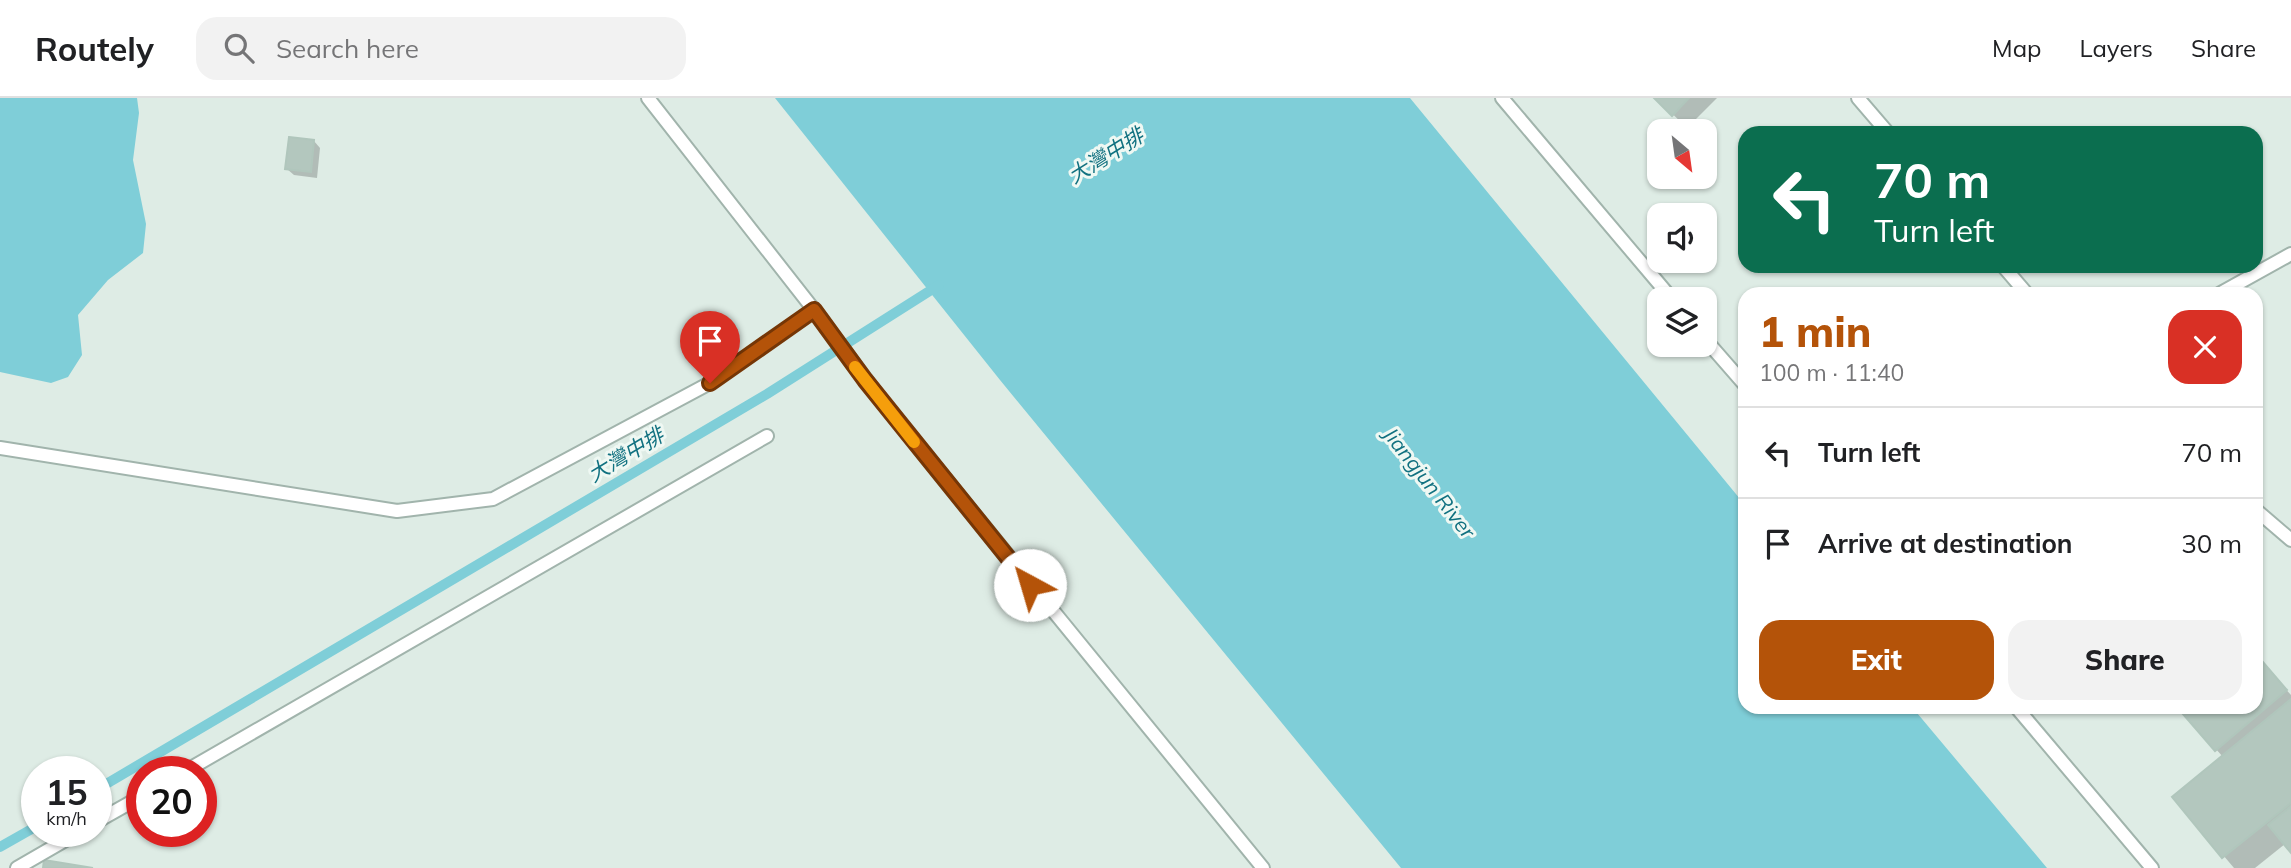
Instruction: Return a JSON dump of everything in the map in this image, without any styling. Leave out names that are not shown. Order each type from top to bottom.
[{"type":"lane","points":[[648,98],[886,406],[1263,868]]},
{"type":"lane","points":[[1502,98],[1662,287]]},
{"type":"lane","points":[[1858,98],[1882,126]]},
{"type":"lane","points":[[2263,270],[2291,254]]},
{"type":"lane","points":[[2009,273],[2021,287]]},
{"type":"lane","points":[[2232,287],[2257,273]]},
{"type":"lane","points":[[0,448],[397,511],[493,499],[710,383],[814,310]]},
{"type":"lane","points":[[1717,353],[1738,377]]},
{"type":"lane","points":[[212,756],[766,436]]},
{"type":"lane","points":[[2263,516],[2291,540]]},
{"type":"lane","points":[[2022,714],[2152,868]]},
{"type":"lane","points":[[17,868],[53,847]]},
{"type":"water","points":[[0,98],[137,98],[139,113],[133,160],[146,224],[143,253],[108,280],[78,315],[82,355],[68,377],[51,383],[0,372]]},
{"type":"water","name":"Jiangjun River","points":[[775,98],[1410,98],[1738,496],[1738,714],[1918,714],[2047,868],[1401,868],[1000,380]]},
{"type":"building","points":[[1654,98],[1689,98],[1672,116]]},
{"type":"building","points":[[289,137],[314,140],[311,172],[285,169]]},
{"type":"building","points":[[2263,662],[2287,690],[2263,710]]},
{"type":"building","points":[[2291,699],[2291,803],[2222,858],[2172,797]]},
{"type":"building","points":[[2183,714],[2259,714],[2215,751]]},
{"type":"building","points":[[2291,806],[2291,853],[2268,825]]},
{"type":"building","points":[[44,860],[93,868],[43,868]]},
{"type":"waterway","name":"大灣中排","points":[[112,781],[767,394],[939,285]]},
{"type":"waterway","name":"大灣中排","points":[[0,847],[21,835]]},
{"type":"slow traffic","points":[[855,367],[914,442]]},
{"type":"route","points":[[710,383],[814,310],[865,380],[1030,585]]}]
